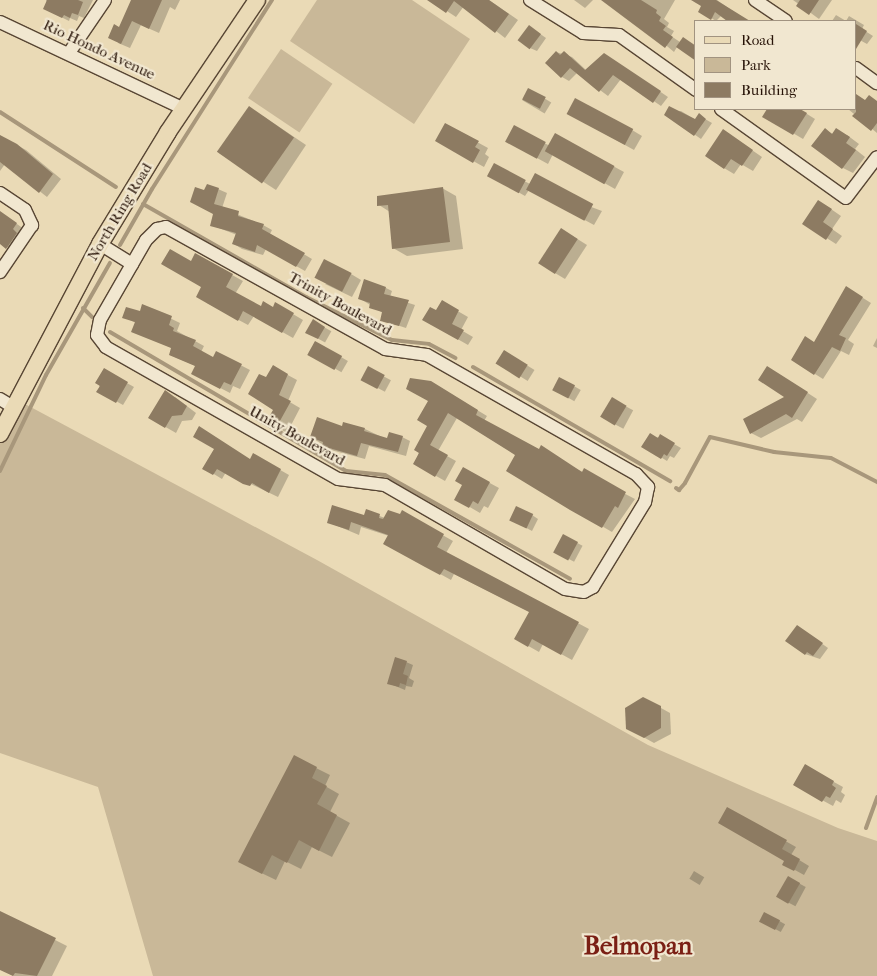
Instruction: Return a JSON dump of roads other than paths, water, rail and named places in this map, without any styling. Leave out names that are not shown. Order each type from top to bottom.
[{"type":"main road","name":"North Ring Road","points":[[0,434],[7,403],[100,244],[184,109],[257,0]]},
{"type":"street","points":[[68,53],[105,0]]},
{"type":"street","points":[[530,0],[583,33],[619,35],[694,89]]},
{"type":"street","points":[[755,0],[785,20]]},
{"type":"street","name":"Rio Hondo Avenue","points":[[0,22],[184,109]]},
{"type":"street","points":[[857,69],[877,83]]},
{"type":"street","points":[[722,110],[846,198],[877,157]]},
{"type":"street","points":[[0,193],[25,210],[32,225],[0,272]]},
{"type":"street","name":"Trinity Boulevard","points":[[132,264],[151,234],[157,229],[173,229],[385,349],[427,355],[636,474],[648,487]]},
{"type":"street","points":[[100,244],[132,264]]},
{"type":"street","name":"Unity Boulevard","points":[[132,264],[97,327],[100,342],[106,347],[338,479],[385,485],[566,589],[584,592],[600,578],[645,502],[648,487]]},
{"type":"waterway","points":[[120,245],[152,189],[272,0]]},
{"type":"waterway","points":[[0,112],[116,187]]},
{"type":"waterway","points":[[143,204],[306,297],[392,340],[429,344],[455,358]]},
{"type":"waterway","points":[[0,471],[46,375],[110,263]]},
{"type":"waterway","points":[[83,308],[92,317]]},
{"type":"waterway","points":[[110,332],[346,471],[385,475],[570,579]]},
{"type":"waterway","points":[[473,367],[670,481]]},
{"type":"waterway","points":[[676,488],[679,490],[685,483],[710,437],[774,452],[831,458],[877,482]]},
{"type":"waterway","points":[[866,828],[877,797]]},
{"type":"district","name":"Belmopan","points":[[638,946]]}]
